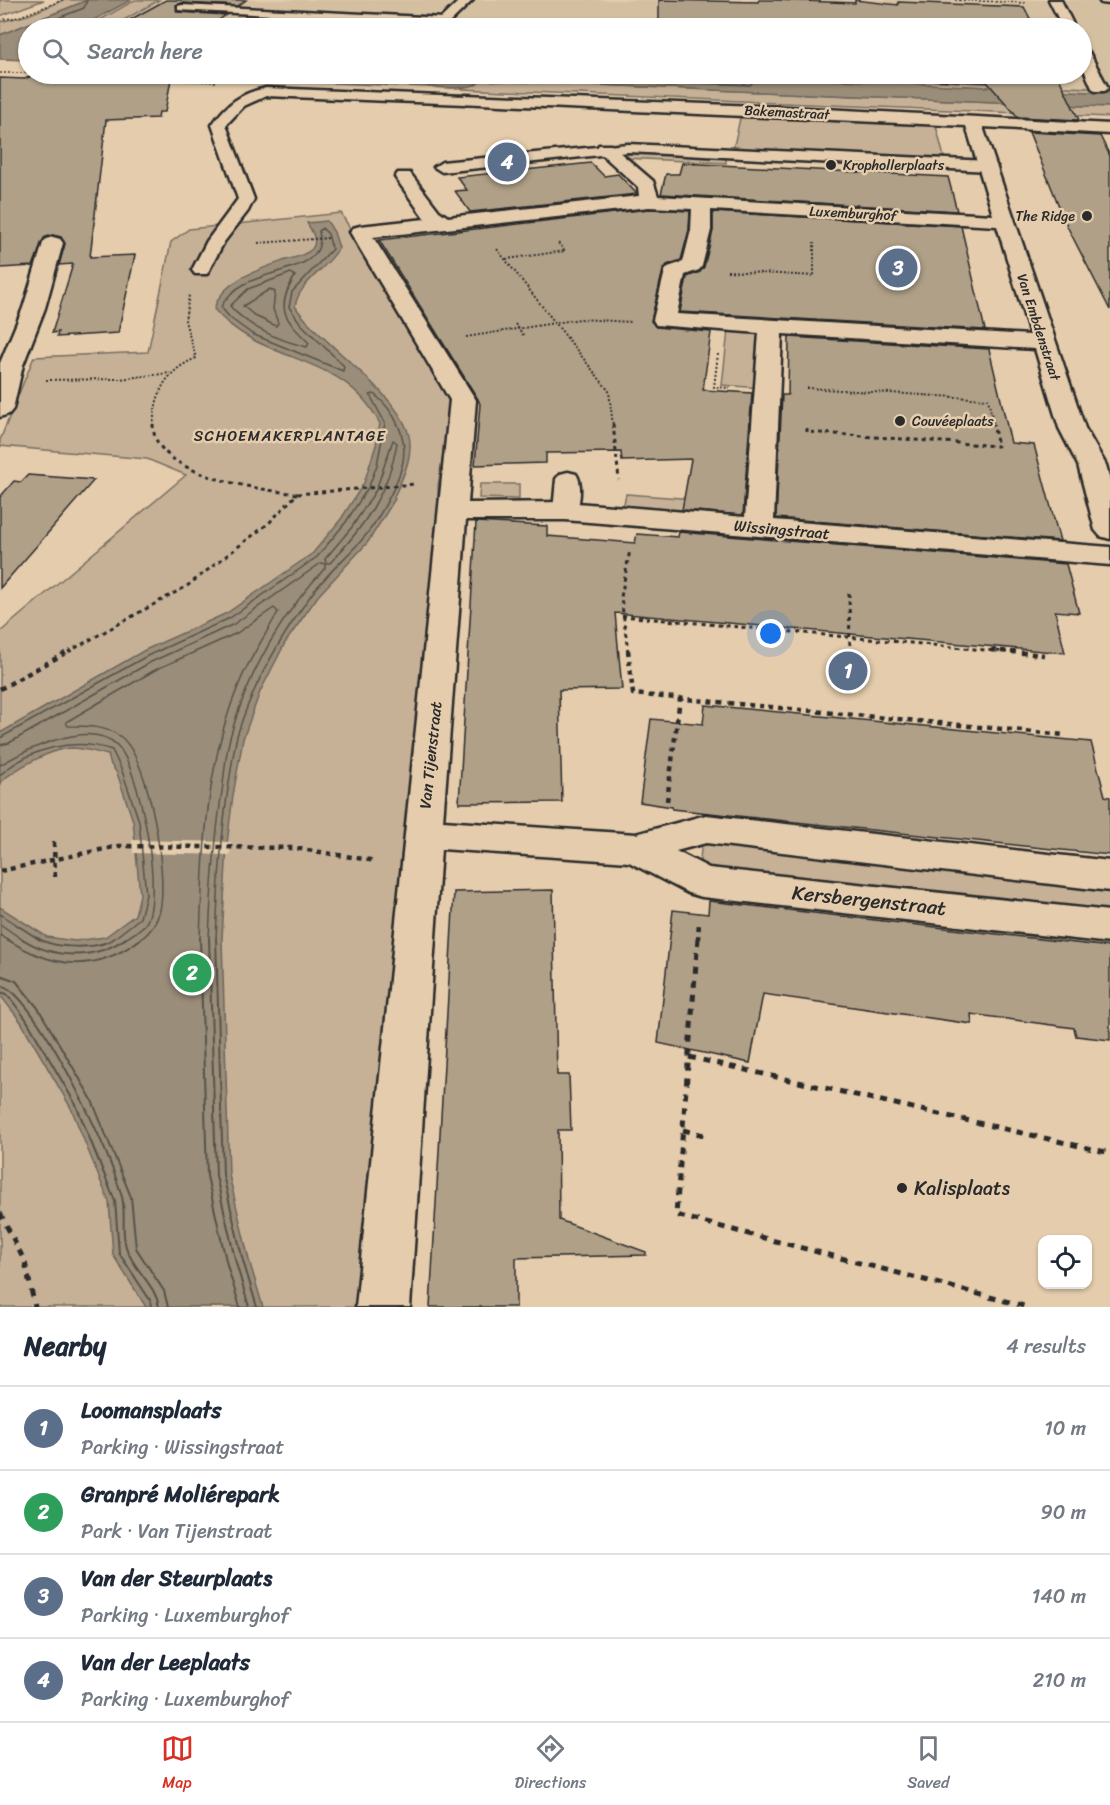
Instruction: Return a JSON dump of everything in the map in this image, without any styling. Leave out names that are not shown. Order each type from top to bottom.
[{"type":"street","points":[[448,18],[467,0]]},
{"type":"street","points":[[1055,0],[1064,18]]},
{"type":"street","points":[[1105,0],[1110,0]]},
{"type":"street","points":[[1092,72],[1100,88]]},
{"type":"street","name":"Bakemastraat","points":[[465,100],[687,107],[1110,129]]},
{"type":"street","name":"Van Embdenstraat","points":[[973,122],[1072,428],[1092,465],[1110,530]]},
{"type":"street","points":[[605,149],[647,185],[649,201]]},
{"type":"street","points":[[404,177],[432,215],[449,226]]},
{"type":"street","name":"Luxemburghof","points":[[346,235],[449,226],[474,221],[649,201],[1005,221]]},
{"type":"street","points":[[702,205],[700,230],[692,266],[675,271],[664,320],[1044,343]]},
{"type":"street","name":"Van Tijenstraat","points":[[346,235],[428,342],[463,400],[383,1307]]},
{"type":"street","points":[[0,409],[7,379],[34,308],[52,243]]},
{"type":"street","points":[[759,527],[771,326]]},
{"type":"street","name":"Wissingstraat","points":[[454,512],[565,511],[1110,556]]},
{"type":"street","name":"Kersbergenstraat","points":[[422,847],[649,844],[706,829],[1110,876]]},
{"type":"street","name":"Kersbergenstraat","points":[[649,844],[702,882],[1110,927]]},
{"type":"lane","points":[[348,16],[361,5]]},
{"type":"lane","points":[[182,9],[230,15],[369,18]]},
{"type":"lane","points":[[201,270],[216,241],[242,208],[246,198],[219,125],[233,106],[252,94],[266,92],[465,100]]},
{"type":"lane","points":[[442,167],[605,149],[989,166]]},
{"type":"lane","points":[[565,511],[568,479]]},
{"type":"path","points":[[0,20],[63,0]]},
{"type":"path","points":[[0,73],[18,73]]},
{"type":"path","points":[[474,221],[609,391],[619,480]]},
{"type":"path","points":[[301,240],[346,235]]},
{"type":"path","points":[[505,259],[565,251],[557,242]]},
{"type":"path","points":[[201,270],[189,295],[185,321],[196,358],[176,366],[163,380],[153,419],[156,442],[173,459],[211,477],[253,488],[297,494],[414,484]]},
{"type":"path","points":[[428,342],[580,319],[653,324],[664,320]]},
{"type":"path","points":[[515,324],[524,336]]},
{"type":"path","points":[[7,379],[119,379],[170,373]]},
{"type":"path","points":[[807,386],[988,399],[998,446],[807,432],[807,418],[807,386]]},
{"type":"path","points":[[766,414],[807,418]]},
{"type":"path","points":[[0,689],[187,586],[269,523],[297,494]]},
{"type":"path","points":[[637,517],[621,597],[633,694],[1065,735]]},
{"type":"path","points":[[849,593],[850,674]]},
{"type":"path","points":[[622,616],[1044,655]]},
{"type":"path","points":[[649,844],[680,698]]},
{"type":"path","points":[[54,842],[55,879]]},
{"type":"path","points":[[0,871],[119,846],[295,848],[369,861],[422,847]]},
{"type":"path","points":[[702,882],[676,1215],[1028,1307]]},
{"type":"path","points":[[689,1057],[1110,1153]]},
{"type":"path","points":[[684,1130],[704,1135]]},
{"type":"path","points":[[0,1213],[25,1262],[35,1307]]},
{"type":"shaded area","points":[[0,0],[44,0],[0,16]]},
{"type":"shaded area","points":[[64,0],[88,0],[43,18],[18,18],[18,28],[0,35],[0,22],[28,15]]},
{"type":"shaded area","points":[[131,0],[1110,0],[1110,93],[913,84],[1092,84],[1092,18],[98,18]]},
{"type":"shaded area","points":[[135,0],[159,0],[128,18],[104,18]]},
{"type":"shaded area","points":[[358,84],[427,84],[429,87]]},
{"type":"shaded area","points":[[575,84],[1110,107],[1110,117],[462,89],[465,85]]},
{"type":"shaded area","points":[[922,84],[1003,84],[1110,89],[1110,94]]},
{"type":"shaded area","points":[[741,114],[935,122],[945,161],[733,150]]},
{"type":"shaded area","points":[[618,151],[726,156],[726,163],[624,158]]},
{"type":"shaded area","points":[[341,213],[451,403],[438,486],[438,528],[363,1307],[0,1307],[0,632],[186,475],[147,459],[0,446],[0,440],[34,357],[148,352],[171,242],[189,229]]},
{"type":"shaded area","points":[[728,331],[764,333],[760,388],[722,385]]},
{"type":"shaded area","points":[[480,484],[519,484],[519,499],[479,498]]},
{"type":"shaded area","points":[[626,494],[735,502],[733,517],[623,508]]},
{"type":"shaded area","points":[[702,842],[1110,888],[1110,914],[699,867]]},
{"type":"water","points":[[88,0],[131,0],[98,18],[43,18]]},
{"type":"water","points":[[18,28],[18,60],[0,59],[0,35]]},
{"type":"water","points":[[427,84],[477,84],[457,88],[429,87]]},
{"type":"water","points":[[575,84],[925,84],[1110,93],[1110,107]]},
{"type":"water","points":[[327,221],[334,232],[339,248],[302,289],[295,306],[307,321],[381,392],[396,410],[406,428],[410,445],[409,459],[395,499],[368,542],[318,596],[285,643],[260,692],[243,739],[233,795],[227,844],[222,939],[229,1175],[249,1260],[263,1307],[146,1307],[113,1255],[109,1202],[71,1108],[21,1022],[0,995],[0,907],[47,937],[75,941],[105,937],[135,915],[140,895],[133,821],[117,773],[108,755],[80,749],[63,749],[33,761],[0,783],[0,733],[145,650],[227,613],[313,553],[341,519],[364,483],[380,424],[364,400],[345,383],[324,370],[255,341],[234,328],[214,309],[218,299],[233,283],[265,267],[300,256],[312,249],[315,239],[307,223]]},
{"type":"pier","points":[[132,840],[231,842],[230,855],[133,853]]},
{"type":"building","points":[[166,0],[246,0],[238,6],[182,3],[176,5],[178,12],[226,15],[222,18],[133,18]]},
{"type":"building","points":[[659,0],[855,3],[855,0],[898,5],[898,2],[1024,7],[1030,18],[659,18]]},
{"type":"building","points":[[0,78],[18,79],[18,84],[170,84],[165,112],[159,112],[158,118],[106,120],[90,257],[135,255],[118,333],[57,337],[58,332],[52,333],[73,264],[59,265],[65,244],[61,237],[52,235],[44,238],[33,266],[0,268]]},
{"type":"building","points":[[989,84],[1062,84],[1079,120],[1018,117]]},
{"type":"building","name":"The Ridge","points":[[1029,132],[1100,136],[1110,156],[1110,310],[1067,226]]},
{"type":"building","points":[[591,163],[604,176],[618,174],[637,194],[470,212],[455,191],[467,190],[457,177]]},
{"type":"building","points":[[682,163],[948,177],[957,211],[661,194],[666,174],[679,174]]},
{"type":"building","points":[[649,209],[690,211],[689,230],[681,260],[667,265],[663,270],[651,321],[656,327],[711,332],[703,390],[752,393],[743,515],[682,510],[691,459],[622,461],[621,452],[546,453],[546,463],[475,465],[480,404],[478,399],[379,240]]},
{"type":"building","points":[[713,212],[961,226],[985,330],[680,312],[687,277],[700,272],[704,267],[713,231]]},
{"type":"building","points":[[789,337],[989,349],[1011,443],[1034,445],[1060,541],[776,518],[782,395],[788,395]]},
{"type":"building","points":[[28,475],[94,480],[0,588],[0,497],[14,481],[21,482]]},
{"type":"building","points":[[476,522],[547,526],[547,536],[635,543],[637,534],[678,537],[679,532],[1066,564],[1079,613],[1055,611],[1065,653],[615,613],[622,689],[559,690],[562,802],[459,803]]},
{"type":"building","points":[[705,705],[1091,742],[1105,796],[1110,797],[1110,855],[672,809],[672,807],[640,802],[651,719],[703,724]]},
{"type":"building","points":[[553,890],[557,1075],[569,1075],[571,1130],[558,1130],[559,1220],[646,1252],[646,1255],[516,1258],[516,1307],[430,1307],[454,892]]},
{"type":"building","points":[[709,901],[1110,947],[1110,1040],[1076,1036],[1074,1028],[971,1014],[972,1024],[763,994],[750,1063],[658,1043],[673,910],[708,914]]},
{"type":"place","name":"Van der Leeplaats","points":[[507,162]]},
{"type":"place","name":"Krophollerplaats","points":[[831,165]]},
{"type":"place","name":"The Ridge","points":[[1087,216]]},
{"type":"place","name":"Van der Steurplaats","points":[[898,268]]},
{"type":"place","name":"Couvéeplaats","points":[[900,421]]},
{"type":"place","name":"Loomansplaats","points":[[848,671]]},
{"type":"place","name":"Granpré Moliérepark","points":[[192,973]]},
{"type":"place","name":"Kalisplaats","points":[[902,1188]]},
{"type":"district","name":"SCHOEMAKERPLANTAGE","points":[[290,436]]}]
